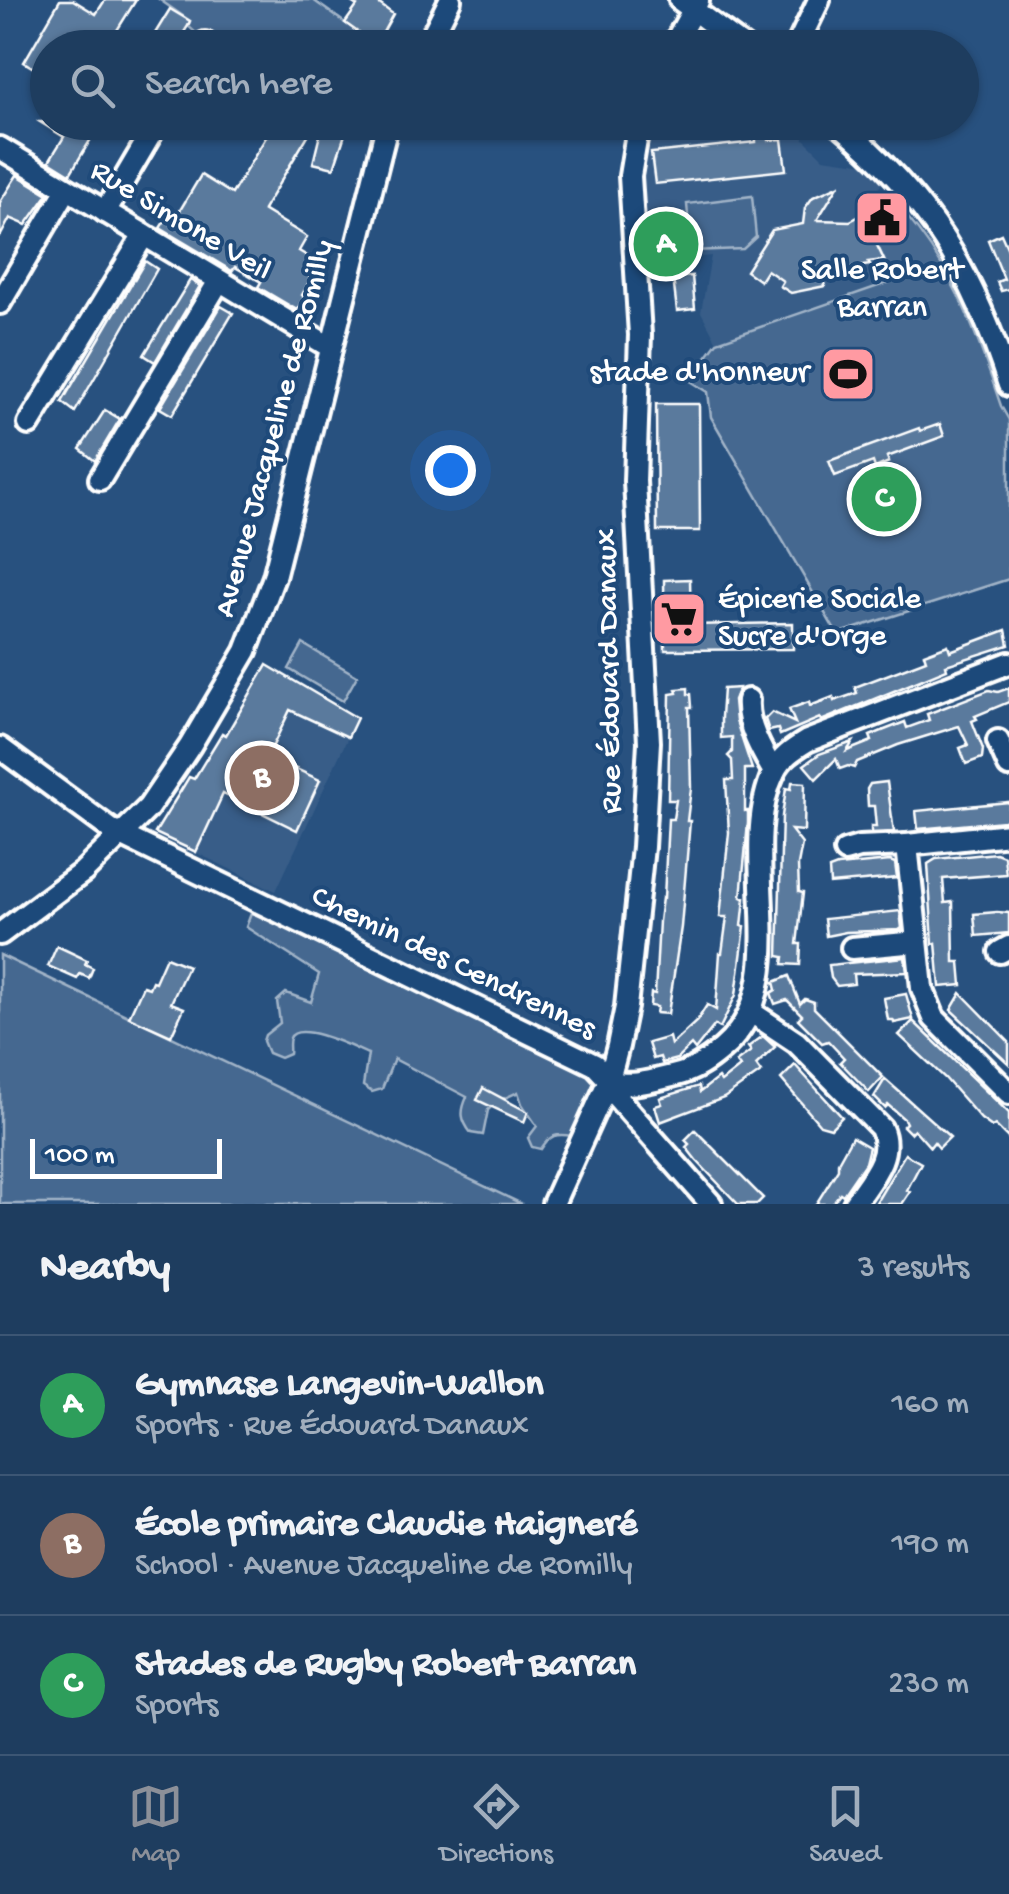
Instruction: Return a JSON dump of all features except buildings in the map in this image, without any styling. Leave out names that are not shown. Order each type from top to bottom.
[{"type":"street","points":[[435,30],[450,0]]},
{"type":"street","points":[[805,30],[819,0]]},
{"type":"street","points":[[679,30],[690,4],[722,30]]},
{"type":"street","points":[[106,212],[148,140]]},
{"type":"street","name":"Avenue Jacqueline de Romilly","points":[[0,934],[84,872],[122,835],[168,782],[246,651],[274,577],[383,140]]},
{"type":"street","name":"Rue Édouard Danaux","points":[[552,1204],[609,1080],[626,1007],[643,846],[649,742],[635,481],[640,335],[630,176],[636,140]]},
{"type":"street","points":[[856,140],[907,188],[944,236],[974,292],[1009,385]]},
{"type":"street","name":"Rue Simone Veil","points":[[0,148],[330,347]]},
{"type":"street","points":[[0,303],[67,189]]},
{"type":"street","points":[[29,424],[144,236]]},
{"type":"street","points":[[100,479],[219,281]]},
{"type":"street","points":[[609,1080],[634,1083],[700,1066],[730,1042],[751,1012],[762,950],[763,820],[774,772],[782,760],[807,741],[1009,662]]},
{"type":"street","points":[[748,700],[747,712],[774,772]]},
{"type":"street","points":[[998,741],[1009,766]]},
{"type":"street","name":"Chemin des Cendrennes","points":[[0,748],[92,818],[122,835],[244,898],[595,1065],[609,1080],[614,1094],[711,1204]]},
{"type":"street","points":[[845,851],[859,846],[1009,834]]},
{"type":"street","points":[[908,845],[922,988],[929,1011],[1009,1093]]},
{"type":"street","points":[[852,948],[917,942]]},
{"type":"street","points":[[751,1012],[796,1042],[881,1128],[887,1142],[885,1154],[854,1204]]},
{"type":"shaded area","points":[[160,0],[313,0],[355,30],[193,30],[188,26],[190,21]]},
{"type":"shaded area","points":[[647,140],[805,140],[823,158],[867,164],[883,182],[870,200],[874,237],[894,281],[717,342],[701,312],[711,256],[647,263],[642,189]]},
{"type":"shaded area","points":[[752,196],[756,237],[743,249],[691,251],[687,204]]},
{"type":"shaded area","points":[[890,197],[945,270],[1009,420],[1009,579],[837,634],[711,417],[708,392],[689,380],[717,342],[893,281],[874,237],[894,235]]},
{"type":"shaded area","points":[[303,644],[357,676],[343,701],[289,669]]},
{"type":"shaded area","points":[[267,665],[357,718],[276,891],[155,833],[189,777],[194,778],[222,733],[226,734]]},
{"type":"shaded area","points":[[253,908],[596,1072],[598,1080],[572,1136],[558,1135],[541,1149],[532,1147],[528,1138],[537,1126],[518,1092],[488,1110],[483,1135],[471,1133],[463,1116],[467,1097],[394,1059],[382,1089],[372,1092],[363,1086],[368,1054],[315,1034],[295,1033],[289,1040],[289,1054],[280,1058],[268,1053],[263,1041],[280,1023],[277,1001],[286,993],[311,1002],[319,974],[246,927]]},
{"type":"shaded area","points":[[0,955],[522,1204],[0,1204]]},
{"type":"place","name":"Salle Robert Barran","points":[[882,218]]},
{"type":"place","name":"Gymnase Langevin-Wallon","points":[[666,244]]},
{"type":"place","name":"stade d'honneur","points":[[848,374]]},
{"type":"place","name":"Stades de Rugby Robert Barran","points":[[884,499]]},
{"type":"place","name":"Épicerie Sociale Sucre d'Orge","points":[[679,619]]},
{"type":"place","name":"École primaire Claudie Haigneré","points":[[262,778]]}]
